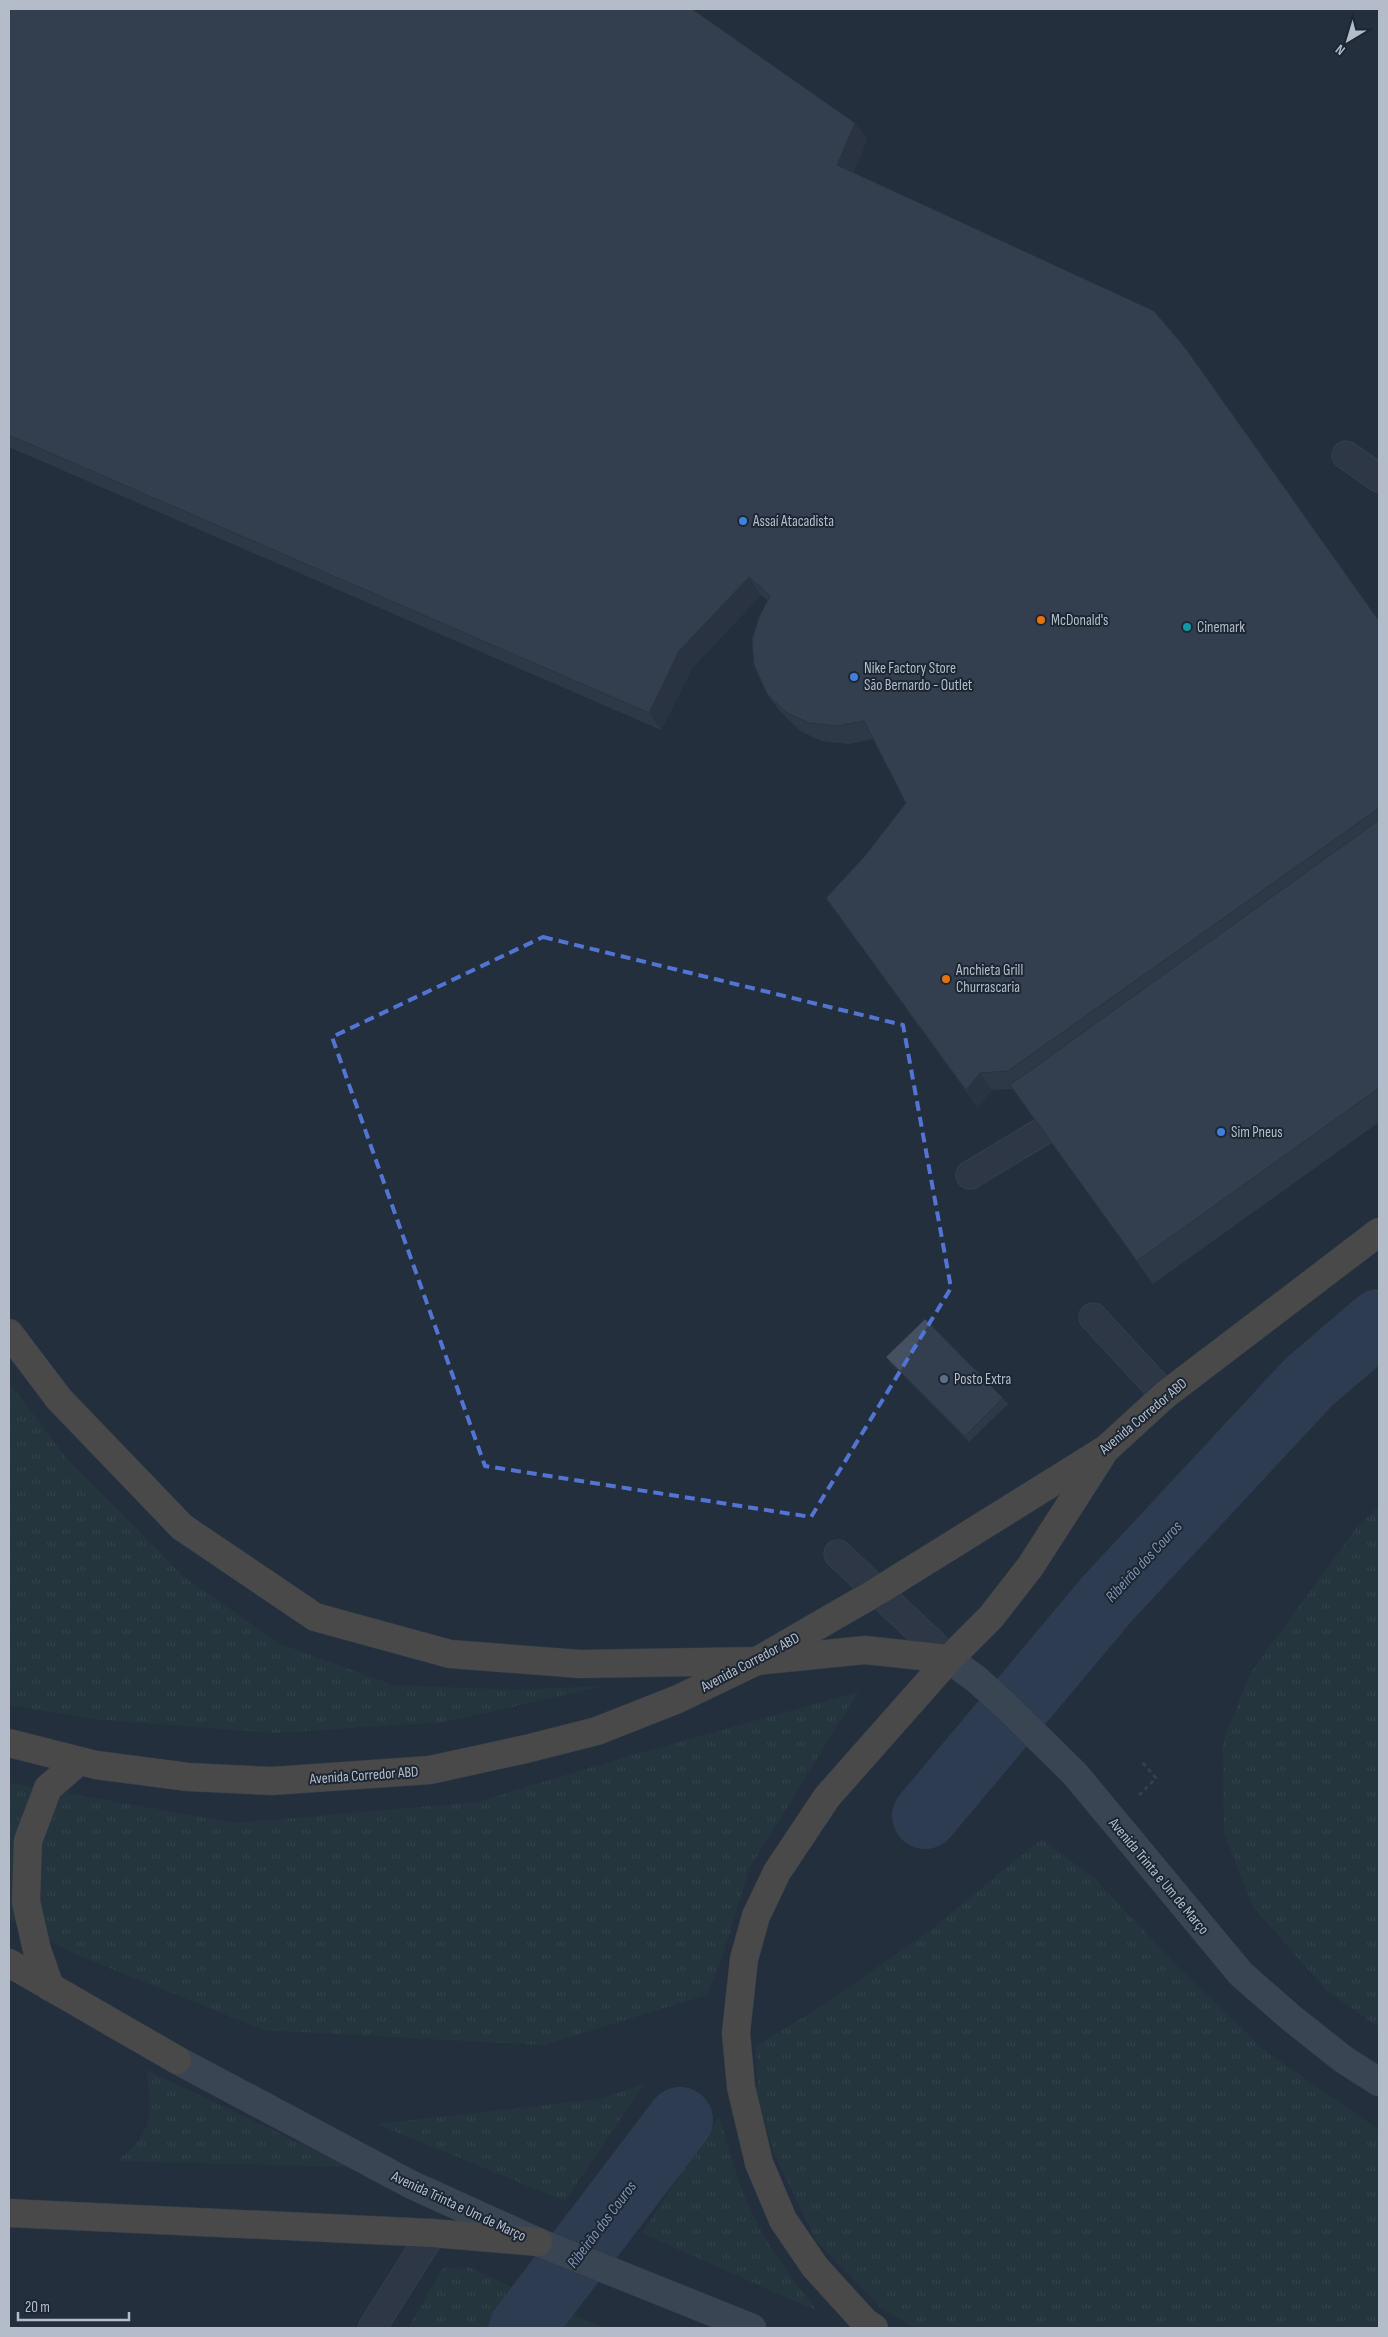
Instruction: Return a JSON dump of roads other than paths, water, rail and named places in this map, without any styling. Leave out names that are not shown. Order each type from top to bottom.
[{"type":"highway","name":"Avenida Corredor ABD","points":[[9,1743],[78,1762],[188,1777],[272,1781],[430,1770],[597,1731],[678,1698],[756,1661],[878,1591],[1106,1449],[1166,1395],[1379,1232]]},
{"type":"highway","points":[[9,1332],[59,1399],[182,1527],[314,1617],[450,1654],[580,1664],[756,1661],[865,1650],[949,1659]]},
{"type":"highway","points":[[874,2328],[865,2322],[815,2267],[783,2220],[758,2163],[741,2087],[736,2033],[744,1959],[756,1916],[777,1872],[826,1797],[949,1659],[991,1617],[1030,1567],[1106,1449]]},
{"type":"highway","points":[[50,1987],[37,1950],[26,1902],[28,1841],[48,1788],[78,1762]]},
{"type":"highway","points":[[9,1963],[177,2060]]},
{"type":"highway","points":[[9,2213],[432,2233],[547,2245]]},
{"type":"main road","name":"Avenida Trinta e Um de Março","points":[[949,1659],[976,1679],[1047,1744],[1075,1774],[1240,1974],[1335,2053],[1379,2082]]},
{"type":"main road","name":"Avenida Trinta e Um de Março","points":[[177,2060],[412,2185],[547,2245],[752,2328]]},
{"type":"lane","points":[[1346,455],[1379,478]]},
{"type":"lane","points":[[970,1175],[1042,1131]]},
{"type":"lane","points":[[1093,1317],[1166,1395]]},
{"type":"lane","points":[[838,1554],[949,1659]]},
{"type":"lane","points":[[372,2328],[432,2233]]},
{"type":"waterway","name":"Ribeirão dos Couros","points":[[925,1816],[1108,1598],[1309,1382],[1379,1322]]},
{"type":"waterway","name":"Ribeirão dos Couros","points":[[522,2328],[680,2120]]},
{"type":"place","name":"Assaí Atacadista","points":[[743,521]]},
{"type":"place","name":"McDonald's","points":[[1041,620]]},
{"type":"place","name":"Cinemark","points":[[1187,627]]},
{"type":"place","name":"Nike Factory Store São Bernardo - Outlet","points":[[854,677]]},
{"type":"place","name":"Anchieta Grill Churrascaria","points":[[946,979]]},
{"type":"place","name":"Sim Pneus","points":[[1221,1132]]},
{"type":"place","name":"Posto Extra","points":[[944,1379]]}]
